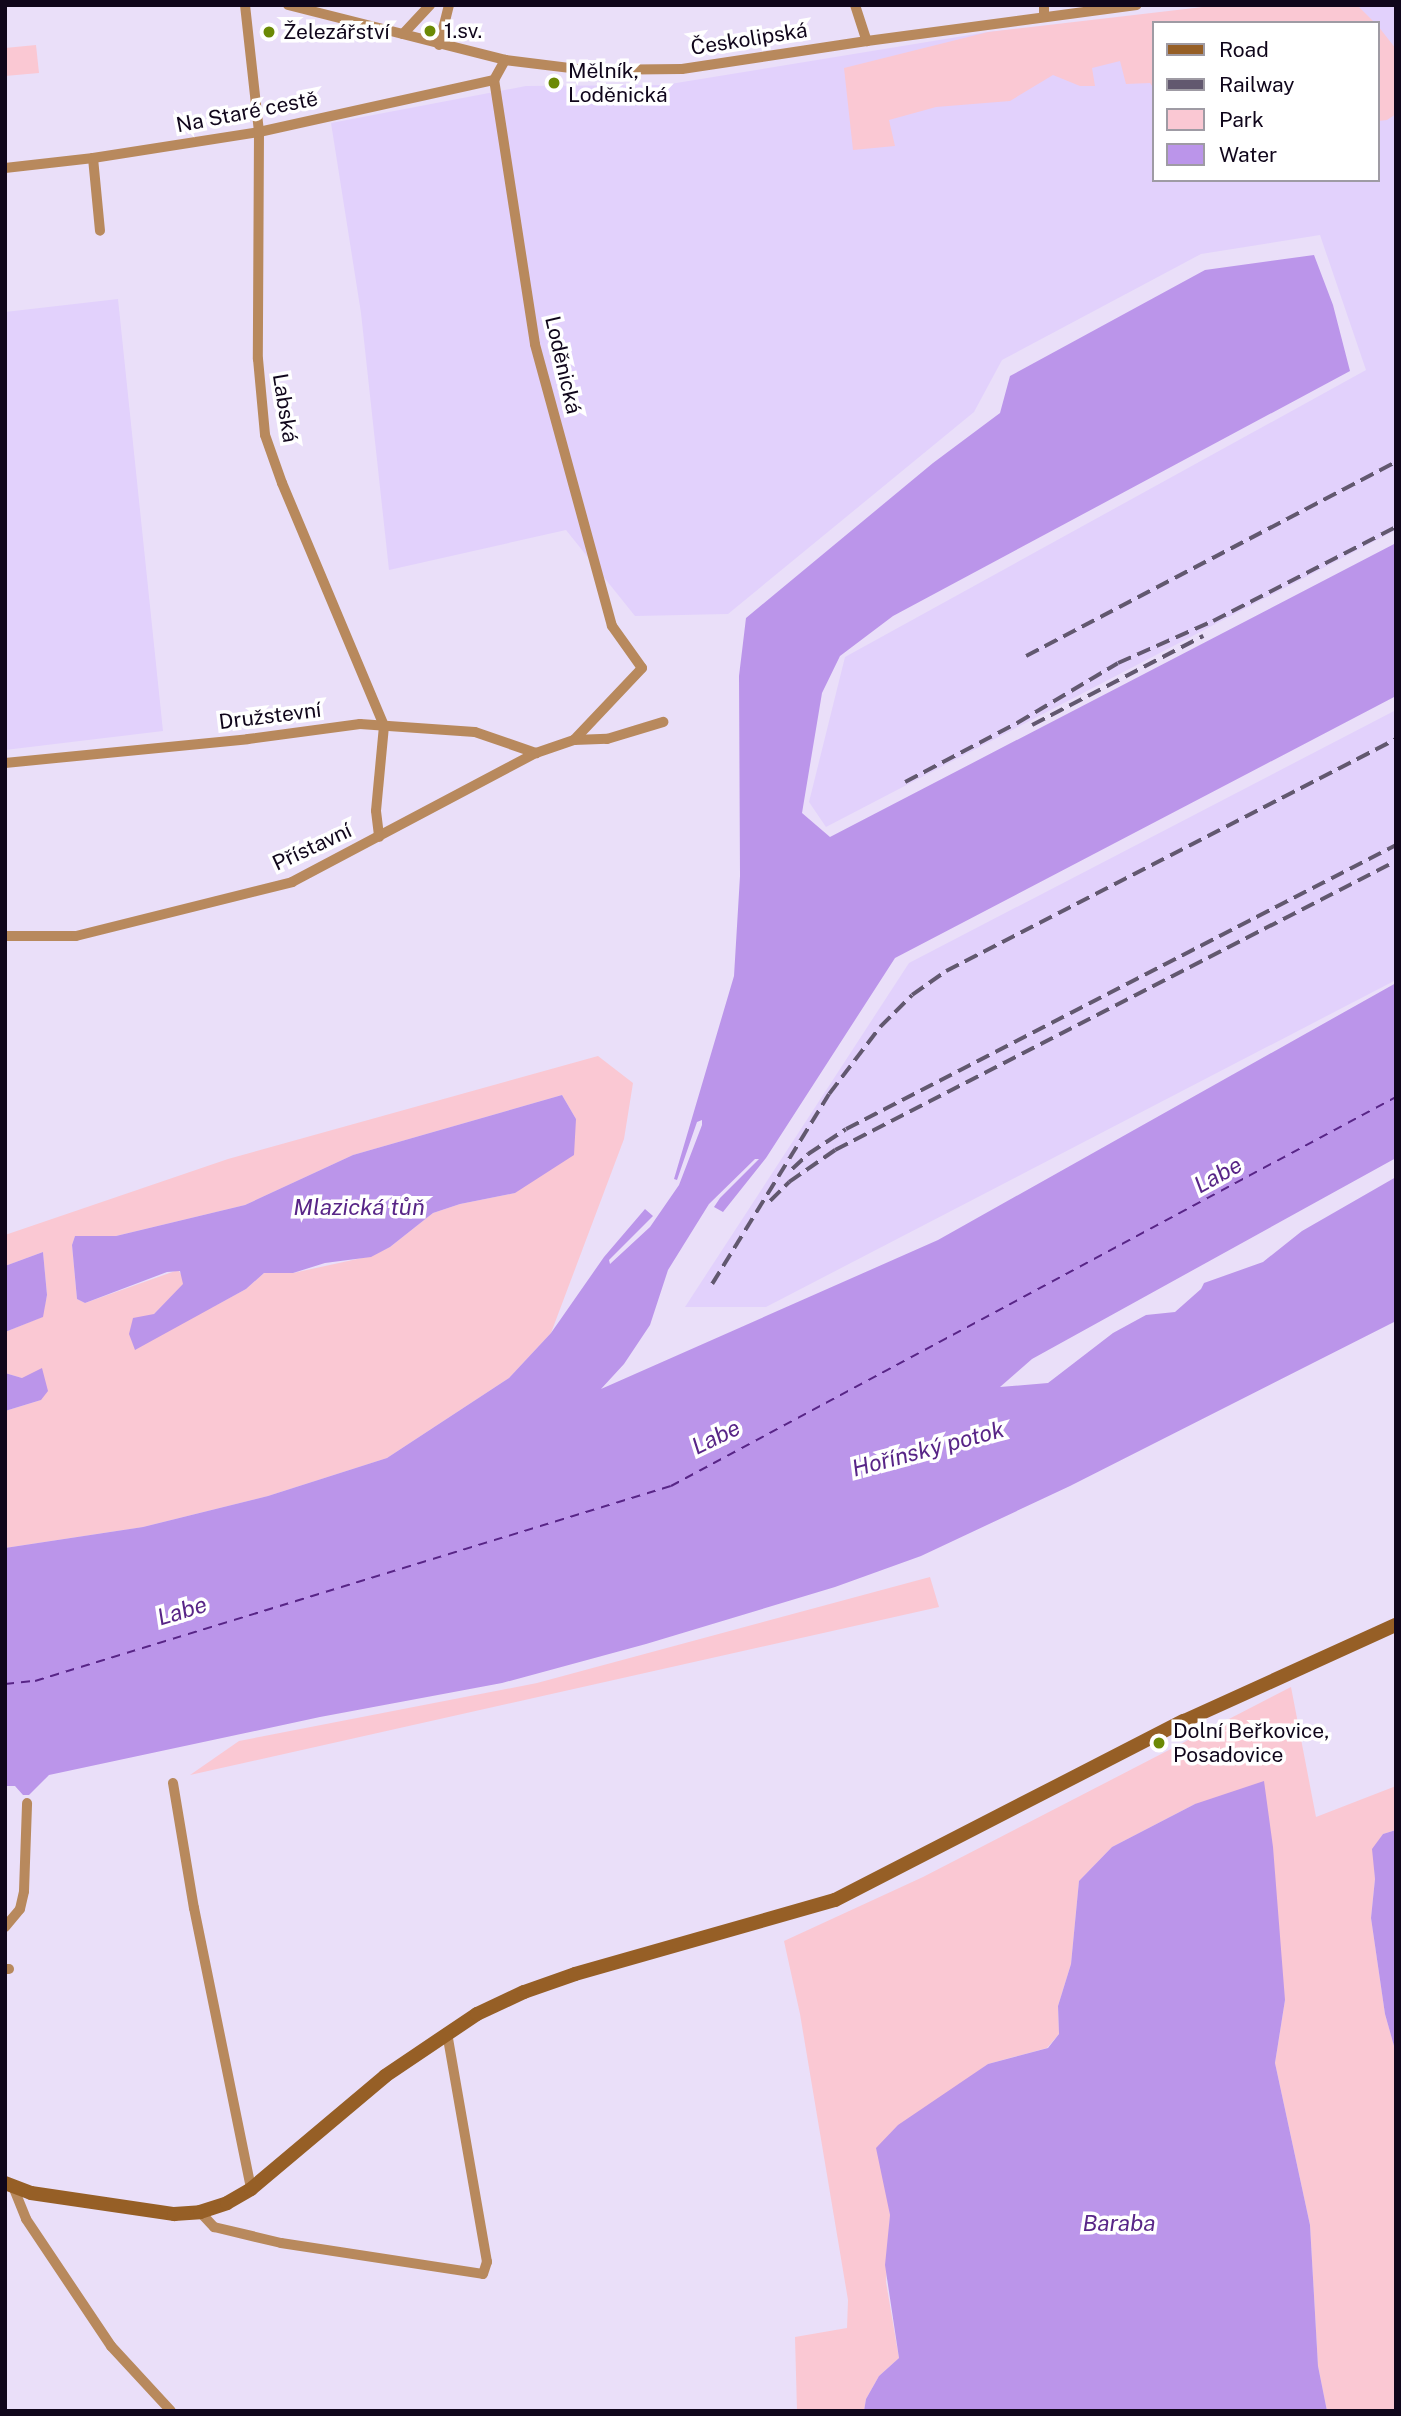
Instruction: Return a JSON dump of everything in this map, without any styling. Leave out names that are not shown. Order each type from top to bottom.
[{"type":"street","name":"Labská","points":[[245,5],[259,132],[258,359],[265,435],[282,483],[384,726],[376,811],[379,836]]},
{"type":"street","name":"Českolipská","points":[[288,5],[505,60],[587,70],[682,69],[1137,5]]},
{"type":"street","points":[[402,34],[430,5]]},
{"type":"street","points":[[439,45],[449,5]]},
{"type":"street","points":[[855,5],[867,41]]},
{"type":"street","points":[[1044,5],[1044,18]]},
{"type":"street","points":[[494,80],[505,60]]},
{"type":"street","name":"Na Staré cestě","points":[[5,168],[93,158],[259,132],[494,80]]},
{"type":"street","name":"Loděnická","points":[[494,80],[535,344],[612,626],[642,668]]},
{"type":"street","points":[[93,158],[100,231]]},
{"type":"street","name":"Přístavní","points":[[574,740],[642,668]]},
{"type":"street","name":"Přístavní","points":[[5,936],[76,936],[292,882],[536,752],[574,740],[607,738],[663,722]]},
{"type":"street","name":"Družstevní","points":[[5,763],[248,739],[360,724],[475,732],[536,752]]},
{"type":"street","points":[[10,2186],[174,2214],[200,2212],[227,2203],[251,2189],[385,2076],[447,2032],[524,1992],[835,1900],[1184,1721],[1396,1625]]},
{"type":"street","points":[[173,1783],[194,1908],[251,2189]]},
{"type":"street","points":[[5,1927],[20,1909],[24,1891],[27,1803]]},
{"type":"street","points":[[200,2212],[214,2227],[281,2243],[483,2274],[487,2262],[447,2032]]},
{"type":"street","points":[[10,2186],[26,2219],[111,2346],[171,2411]]},
{"type":"shaded area","points":[[1257,5],[1396,5],[1396,530],[826,827],[809,802],[845,657],[1366,370],[1320,235],[1201,254],[1002,360],[974,412],[728,614],[635,616],[566,530],[389,570],[361,313],[331,123],[526,86],[664,85],[988,32]]},
{"type":"shaded area","points":[[118,299],[163,731],[5,750],[5,312]]},
{"type":"shaded area","points":[[1396,710],[1396,980],[766,1307],[685,1307],[909,963]]},
{"type":"green space","points":[[1220,5],[1357,5],[1373,21],[1152,21],[1152,86],[1150,83],[1126,84],[1120,61],[1092,68],[1095,86],[1080,86],[1053,75],[1010,101],[936,107],[889,120],[895,146],[853,150],[844,68],[988,32]]},
{"type":"green space","points":[[1380,29],[1396,49],[1396,114],[1380,121]]},
{"type":"green space","points":[[36,45],[39,73],[5,76],[5,48]]},
{"type":"green space","points":[[598,1056],[633,1083],[624,1139],[551,1333],[509,1378],[387,1458],[268,1496],[143,1527],[5,1548],[5,1411],[41,1400],[22,1378],[5,1373],[5,1332],[42,1317],[47,1295],[43,1252],[5,1266],[5,1235],[228,1159]],"holes":[[[562,1095],[576,1119],[515,1193],[460,1204],[433,1213],[390,1247],[371,1256],[293,1273],[264,1273],[246,1289],[211,1308],[154,1314],[184,1284],[184,1278],[178,1270],[85,1303],[77,1299],[72,1245],[75,1236],[116,1236],[245,1205],[353,1155]]]},
{"type":"green space","points":[[930,1577],[939,1607],[190,1775],[239,1741],[537,1683]]},
{"type":"green space","points":[[1291,1687],[1316,1817],[1396,1786],[1396,1830],[1383,1834],[1373,1849],[1375,1879],[1371,1918],[1385,2014],[1396,2053],[1396,2411],[1327,2411],[1318,2366],[1310,2225],[1275,2063],[1285,2000],[1195,1804],[1112,1847],[1079,1881],[1071,1964],[1058,2006],[1059,2034],[1047,2048],[988,2064],[949,2093],[887,2191],[890,2215],[886,2282],[899,2358],[879,2376],[866,2399],[864,2411],[797,2411],[795,2337],[847,2328],[848,2300],[800,2014],[784,1941],[923,1877]]},
{"type":"water","points":[[1314,255],[1333,305],[1350,371],[893,616],[840,656],[822,693],[802,813],[830,837],[1396,543],[1396,696],[895,958],[766,1158],[723,1212],[714,1207],[720,1198],[759,1159],[755,1159],[709,1204],[668,1270],[650,1325],[624,1364],[601,1389],[938,1240],[1396,983],[1396,1158],[1032,1359],[1000,1387],[1048,1383],[1113,1333],[1146,1315],[1175,1312],[1201,1289],[1204,1283],[1263,1262],[1302,1231],[1396,1177],[1396,1321],[1070,1486],[921,1556],[835,1587],[646,1644],[502,1683],[320,1717],[49,1775],[29,1795],[23,1795],[15,1786],[5,1786],[5,1548],[143,1527],[268,1496],[387,1458],[509,1378],[551,1333],[604,1257],[645,1209],[653,1216],[609,1260],[610,1264],[650,1227],[679,1185],[702,1125],[702,1120],[697,1122],[677,1180],[674,1179],[734,976],[740,876],[739,676],[746,618],[933,463],[1000,413],[1010,376],[1205,270]]},
{"type":"water","name":"Mlazická tůň","points":[[562,1095],[576,1119],[574,1155],[515,1193],[460,1204],[433,1213],[390,1247],[371,1257],[325,1263],[293,1273],[264,1273],[246,1289],[135,1350],[129,1334],[133,1318],[154,1314],[183,1284],[180,1271],[167,1272],[85,1303],[77,1299],[72,1245],[75,1236],[116,1236],[245,1205],[353,1155]]},
{"type":"water","points":[[43,1252],[47,1295],[43,1317],[5,1332],[5,1266]]},
{"type":"water","points":[[42,1368],[48,1391],[41,1400],[5,1411],[5,1373],[22,1378]]},
{"type":"water","name":"Baraba","points":[[1264,1781],[1273,1847],[1285,2000],[1275,2063],[1310,2225],[1318,2366],[1327,2411],[864,2411],[866,2399],[879,2376],[899,2358],[885,2265],[890,2215],[876,2148],[898,2125],[988,2064],[1048,2048],[1059,2034],[1058,2006],[1071,1964],[1079,1881],[1112,1847],[1195,1804]]},
{"type":"water","points":[[1396,1830],[1396,2053],[1385,2014],[1371,1918],[1375,1879],[1372,1849],[1383,1834]]},
{"type":"ferry route","points":[[5,1684],[35,1681],[671,1486],[1396,1097]]},
{"type":"railway","points":[[1026,656],[1396,462]]},
{"type":"railway","points":[[905,782],[1017,723],[1118,663],[1213,621],[1396,527]]},
{"type":"railway","points":[[1032,725],[1203,636]]},
{"type":"railway","points":[[712,1284],[829,1094],[880,1027],[912,995],[946,971],[1396,739]]},
{"type":"railway","points":[[792,1169],[808,1154],[846,1129],[1396,845]]},
{"type":"railway","points":[[770,1201],[789,1182],[835,1150],[1396,861]]},
{"type":"place","name":"1.sv.","points":[[430,31]]},
{"type":"place","name":"Železářství","points":[[269,32]]},
{"type":"place","name":"Mělník, Loděnická","points":[[554,83]]},
{"type":"place","name":"Dolní Beřkovice, Posadovice","points":[[1159,1743]]},
{"type":"water label","name":"Labe","points":[[1218,1175]]},
{"type":"water label","name":"Labe","points":[[716,1437]]},
{"type":"water label","name":"Hořínský potok","points":[[928,1449]]},
{"type":"water label","name":"Labe","points":[[182,1611]]}]
